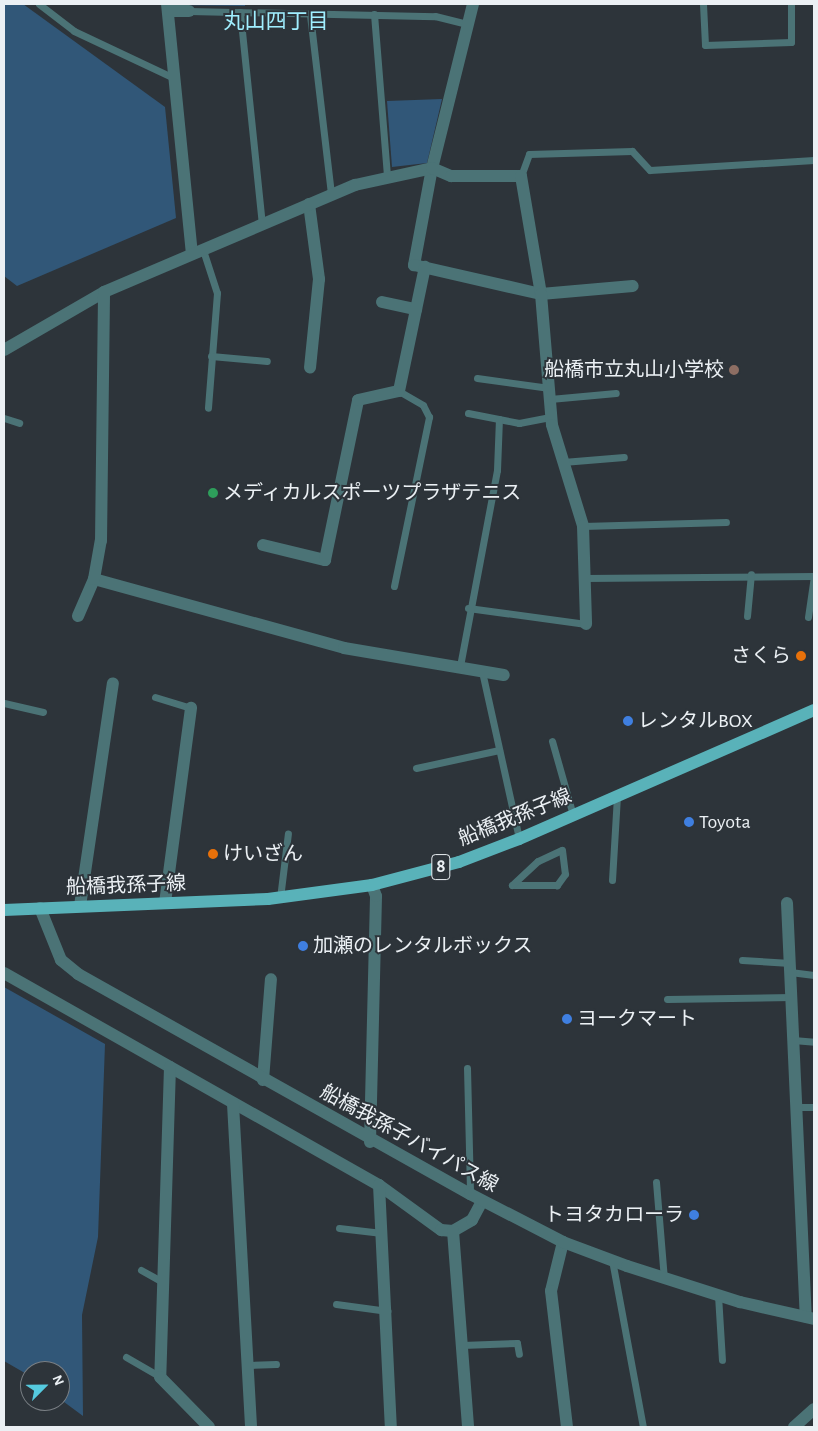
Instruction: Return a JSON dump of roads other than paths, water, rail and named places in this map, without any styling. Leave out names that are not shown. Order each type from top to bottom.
[{"type":"main road","name":"船橋我孫子線","points":[[4,910],[280,898],[372,885],[459,862],[519,839],[814,710]]},
{"type":"street","points":[[473,4],[432,168],[414,265],[541,294],[633,286]]},
{"type":"street","points":[[189,11],[168,8],[174,78],[197,252]]},
{"type":"street","points":[[4,350],[104,292],[331,194],[388,176],[432,168],[451,176],[521,176],[541,294],[551,417],[583,526],[586,624]]},
{"type":"street","points":[[310,204],[320,279],[310,368]]},
{"type":"street","points":[[263,545],[325,560],[358,400],[399,391],[425,267]]},
{"type":"street","points":[[78,616],[94,579],[101,541],[104,292]]},
{"type":"street","points":[[382,302],[416,309]]},
{"type":"street","points":[[94,579],[344,648],[504,674]]},
{"type":"street","points":[[80,906],[113,683]]},
{"type":"street","points":[[165,903],[191,708]]},
{"type":"street","points":[[370,1142],[376,896],[372,885]]},
{"type":"street","points":[[787,903],[796,1107],[810,1318]]},
{"type":"street","name":"船橋我孫子バイパス線","points":[[40,908],[60,960],[78,974],[370,1142],[564,1242],[718,1295],[810,1318]]},
{"type":"street","points":[[4,973],[379,1185],[442,1230],[453,1231],[472,1220],[482,1201]]},
{"type":"street","points":[[263,1080],[271,979]]},
{"type":"street","points":[[170,1067],[160,1378],[209,1427]]},
{"type":"street","points":[[234,1104],[251,1427]]},
{"type":"street","points":[[379,1185],[389,1311],[392,1427]]},
{"type":"street","points":[[453,1231],[468,1427]]},
{"type":"street","points":[[564,1242],[551,1291],[567,1427]]},
{"type":"street","points":[[794,1427],[814,1409]]},
{"type":"lane","points":[[39,4],[74,31],[174,78]]},
{"type":"lane","points":[[703,4],[705,45],[791,42],[791,4]]},
{"type":"lane","points":[[189,11],[310,15],[374,14],[435,16],[467,24]]},
{"type":"lane","points":[[240,12],[262,224]]},
{"type":"lane","points":[[374,14],[388,176]]},
{"type":"lane","points":[[310,15],[331,194]]},
{"type":"lane","points":[[521,176],[529,154],[632,152],[650,170],[814,160]]},
{"type":"lane","points":[[197,252],[217,293],[208,408]]},
{"type":"lane","points":[[211,356],[267,361]]},
{"type":"lane","points":[[477,378],[549,393],[616,393]]},
{"type":"lane","points":[[394,586],[429,417],[423,405],[399,391]]},
{"type":"lane","points":[[468,413],[519,423],[551,417]]},
{"type":"lane","points":[[4,418],[19,423]]},
{"type":"lane","points":[[460,666],[468,608],[497,470],[499,419]]},
{"type":"lane","points":[[563,462],[624,457]]},
{"type":"lane","points":[[583,526],[726,522]]},
{"type":"lane","points":[[747,616],[751,574]]},
{"type":"lane","points":[[585,578],[751,574],[814,576],[808,617]]},
{"type":"lane","points":[[468,608],[586,624]]},
{"type":"lane","points":[[483,676],[519,839]]},
{"type":"lane","points":[[155,697],[191,708]]},
{"type":"lane","points":[[4,703],[43,712]]},
{"type":"lane","points":[[552,741],[572,815]]},
{"type":"lane","points":[[416,768],[499,750]]},
{"type":"lane","points":[[612,880],[617,796]]},
{"type":"lane","points":[[280,898],[288,833]]},
{"type":"lane","points":[[562,850],[565,874],[557,885],[512,885],[538,861],[562,850]]},
{"type":"lane","points":[[742,960],[790,967],[814,975]]},
{"type":"lane","points":[[667,999],[792,997]]},
{"type":"lane","points":[[793,1040],[814,1042]]},
{"type":"lane","points":[[467,1068],[470,1194]]},
{"type":"lane","points":[[796,1107],[814,1107]]},
{"type":"lane","points":[[656,1182],[664,1278]]},
{"type":"lane","points":[[339,1228],[383,1233]]},
{"type":"lane","points":[[612,1260],[644,1427]]},
{"type":"lane","points":[[141,1270],[162,1282]]},
{"type":"lane","points":[[718,1295],[722,1360]]},
{"type":"lane","points":[[336,1304],[389,1311]]},
{"type":"lane","points":[[462,1345],[517,1343],[519,1354]]},
{"type":"lane","points":[[126,1357],[160,1378]]},
{"type":"lane","points":[[249,1365],[276,1364]]},
{"type":"place","name":"船橋市立丸山小学校","points":[[734,370]]},
{"type":"place","name":"メディカルスポーツプラザテニス","points":[[213,493]]},
{"type":"place","name":"さくら","points":[[801,656]]},
{"type":"place","name":"レンタルBOX","points":[[628,721]]},
{"type":"place","name":"Toyota","points":[[689,822]]},
{"type":"place","name":"けいざん","points":[[213,854]]},
{"type":"place","name":"加瀬のレンタルボックス","points":[[303,946]]},
{"type":"place","name":"ヨークマート","points":[[567,1019]]},
{"type":"place","name":"トヨタカローラ","points":[[694,1215]]},
{"type":"district","name":"丸山四丁目","points":[[276,22]]}]
